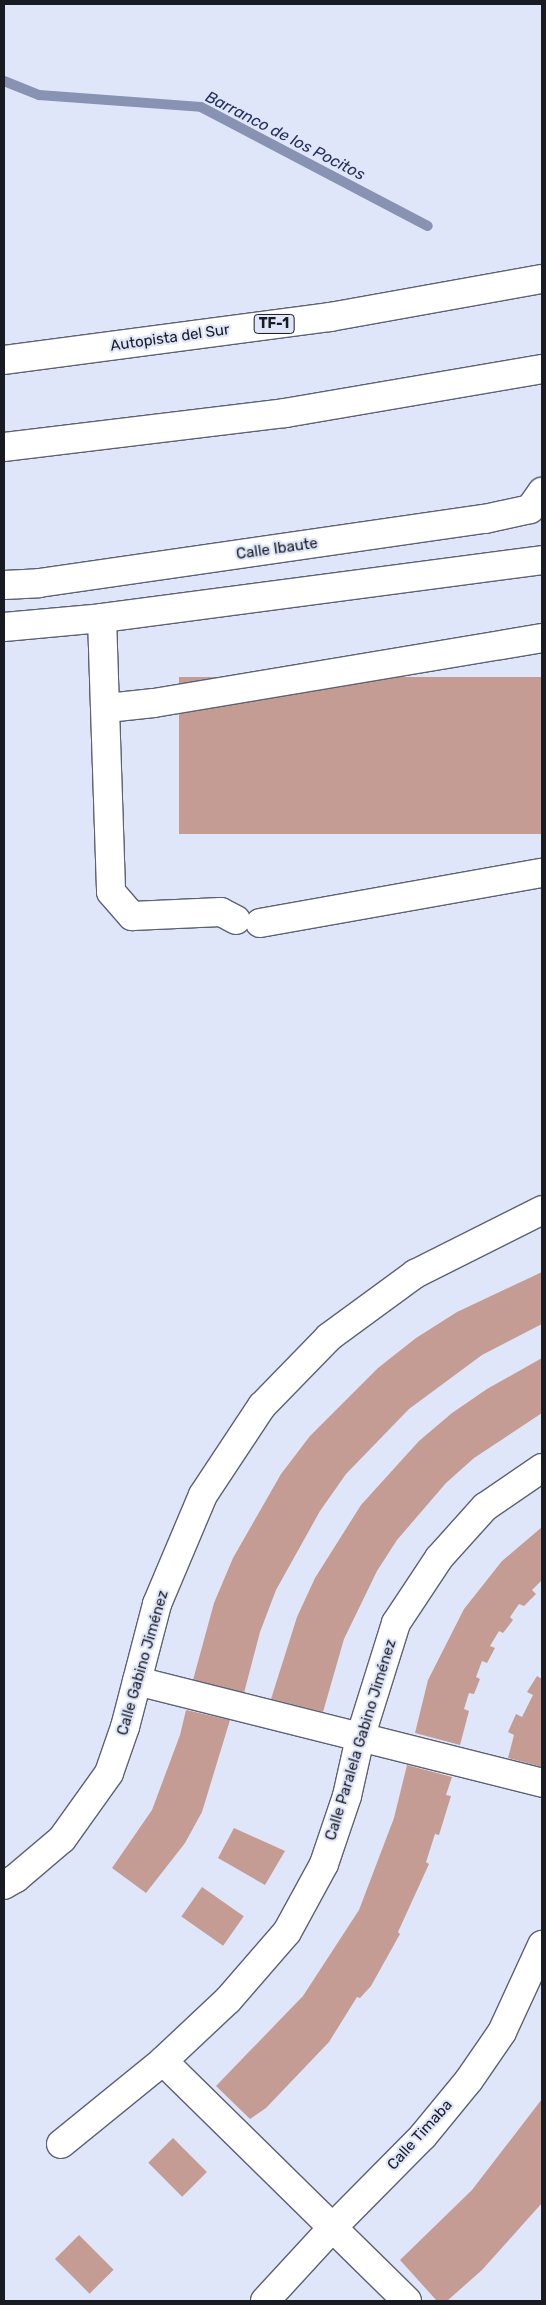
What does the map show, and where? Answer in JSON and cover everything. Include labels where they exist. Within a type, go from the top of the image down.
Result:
[{"type":"main road","name":"Autopista del Sur","points":[[4,360],[330,317],[542,279]]},
{"type":"main road","points":[[4,447],[285,413],[542,369]]},
{"type":"main road","name":"Calle Ibaute","points":[[4,585],[39,583],[485,519],[530,509],[542,492]]},
{"type":"main road","points":[[4,627],[102,618],[542,560]]},
{"type":"main road","points":[[39,583],[42,625]]},
{"type":"main road","points":[[102,618],[107,708],[111,892],[132,916],[221,912],[248,921],[542,873]]},
{"type":"main road","points":[[107,708],[154,703],[542,638]]},
{"type":"main road","name":"Calle Gabino Jiménez","points":[[4,1885],[16,1878],[62,1838],[109,1773],[137,1681],[157,1604],[203,1495],[262,1406],[329,1337],[415,1274],[540,1216]]},
{"type":"main road","name":"Calle Paralela Gabino Jiménez","points":[[61,2144],[163,2061],[228,2000],[288,1932],[324,1864],[348,1796],[360,1738],[396,1623],[439,1558],[486,1506],[542,1468]]},
{"type":"main road","points":[[137,1681],[542,1783]]},
{"type":"main road","name":"Calle Timaba","points":[[265,2301],[332,2227],[423,2136],[469,2080],[502,2032],[542,1945]]},
{"type":"main road","points":[[163,2061],[407,2301]]},
{"type":"building","points":[[179,677],[542,677],[542,834],[179,834]]},
{"type":"building","points":[[542,1272],[542,1324],[482,1355],[409,1409],[346,1474],[320,1511],[276,1590],[260,1632],[244,1693],[193,1680],[214,1603],[233,1558],[281,1474],[310,1436],[378,1368],[416,1338],[457,1312]]},
{"type":"building","points":[[542,1358],[542,1413],[474,1458],[446,1483],[397,1540],[377,1571],[344,1639],[323,1712],[271,1699],[297,1617],[315,1578],[361,1505],[419,1441],[452,1413],[487,1389]]},
{"type":"building","points":[[542,1527],[542,1580],[532,1590],[536,1594],[524,1606],[519,1604],[510,1617],[513,1620],[503,1633],[499,1631],[490,1646],[495,1648],[487,1663],[482,1661],[476,1677],[480,1679],[474,1694],[469,1693],[464,1709],[469,1711],[460,1745],[415,1733],[428,1680],[464,1609],[502,1561]]},
{"type":"building","points":[[537,1676],[542,1679],[542,1767],[508,1758],[514,1735],[508,1732],[516,1714],[522,1717],[533,1695],[527,1692]]},
{"type":"building","points":[[186,1710],[230,1720],[202,1812],[185,1843],[146,1893],[112,1868],[152,1810],[180,1735]]},
{"type":"building","points":[[407,1765],[452,1777],[446,1795],[451,1796],[439,1835],[435,1834],[426,1862],[429,1864],[398,1932],[400,1934],[371,1986],[360,1998],[357,1997],[329,2042],[266,2108],[250,2119],[216,2086],[303,1996],[359,1910],[394,1818]]},
{"type":"building","points":[[234,1828],[285,1851],[265,1885],[218,1858]]},
{"type":"building","points":[[202,1887],[244,1916],[223,1946],[181,1916]]},
{"type":"building","points":[[542,2099],[542,2203],[482,2270],[447,2301],[437,2301],[400,2260],[472,2190]]},
{"type":"building","points":[[173,2138],[207,2172],[182,2197],[148,2163]]},
{"type":"building","points":[[79,2235],[114,2270],[90,2294],[55,2259]]},
{"type":"waterway","name":"Barranco de los Pocitos","points":[[4,81],[39,95],[201,107],[428,226]]}]
